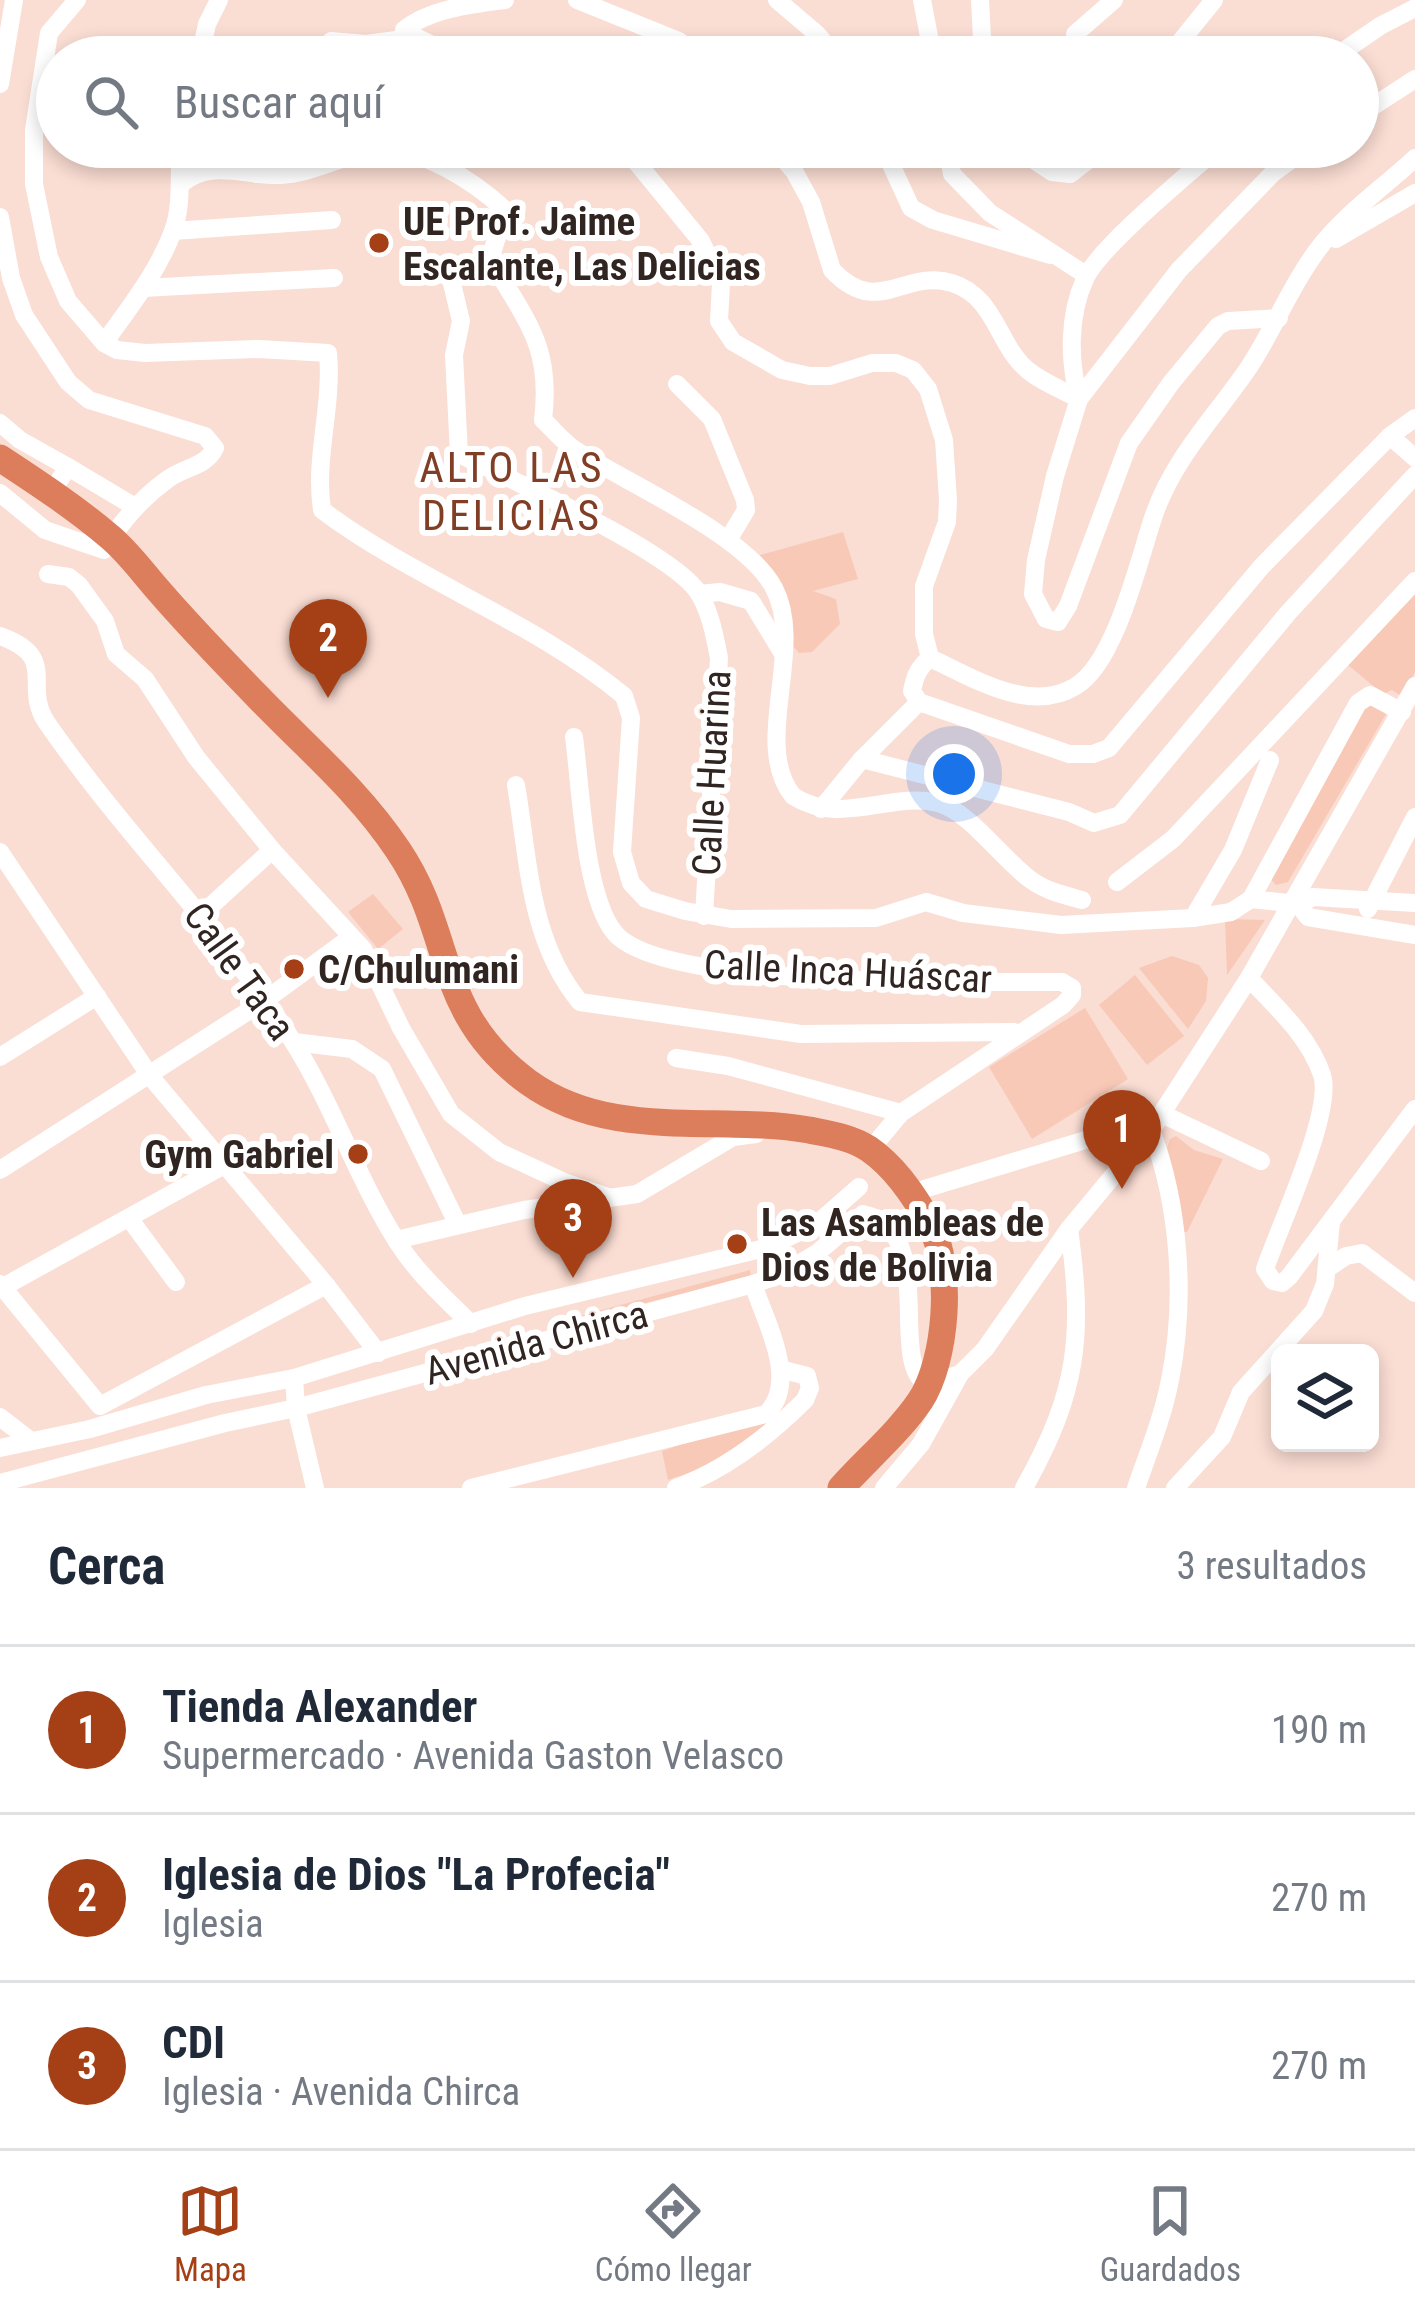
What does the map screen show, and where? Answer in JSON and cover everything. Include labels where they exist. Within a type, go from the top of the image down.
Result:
[{"type":"highway","points":[[0,458],[111,538],[368,808],[401,854],[423,896],[442,961],[470,1022],[511,1069],[550,1097],[604,1116],[664,1124],[764,1124],[833,1135],[870,1150],[911,1193],[932,1229],[946,1281],[934,1367],[920,1400],[841,1488]]},
{"type":"street","points":[[0,84],[14,0]]},
{"type":"street","points":[[48,36],[77,0]]},
{"type":"street","points":[[204,36],[219,0]]},
{"type":"street","points":[[405,36],[409,25],[473,2],[505,0]]},
{"type":"street","points":[[577,0],[667,36]]},
{"type":"street","points":[[777,0],[819,36]]},
{"type":"street","points":[[922,0],[929,36]]},
{"type":"street","points":[[980,0],[982,36]]},
{"type":"street","points":[[1075,34],[1114,0]]},
{"type":"street","points":[[1185,36],[1214,0]]},
{"type":"street","points":[[1365,36],[1415,8]]},
{"type":"street","points":[[1379,103],[1415,80]]},
{"type":"street","points":[[36,127],[34,184],[49,257],[68,301],[104,344],[145,353],[259,349],[328,353],[327,425],[317,479],[322,510],[624,696],[631,718],[622,852],[631,883],[646,899],[704,916],[876,918],[926,902],[963,913],[1061,925],[1231,912],[1251,899],[1358,703],[1370,694],[1402,712]]},
{"type":"street","points":[[931,658],[987,684],[1030,696],[1075,688],[1094,672],[1171,474],[1247,370],[1324,242],[1415,158]]},
{"type":"street","points":[[104,344],[143,288],[173,231],[181,168]]},
{"type":"street","points":[[256,168],[256,174]]},
{"type":"street","points":[[181,184],[209,170],[256,174],[315,168]]},
{"type":"street","points":[[437,168],[488,195],[505,210],[491,254],[544,356],[543,421],[573,450],[728,540],[772,583],[786,628],[778,764],[793,796],[821,809],[937,802],[949,807],[1045,890],[1082,900]]},
{"type":"street","points":[[641,168],[701,241],[722,283],[719,321],[733,342],[782,370],[810,376],[896,363],[913,370],[928,388],[944,440],[948,500],[947,522],[924,586],[925,634],[931,658]]},
{"type":"street","points":[[790,168],[803,185],[832,270],[840,279],[886,294],[912,282],[931,280],[966,289],[993,315],[1028,371],[1079,399]]},
{"type":"street","points":[[893,168],[911,208],[933,220],[1051,255]]},
{"type":"street","points":[[951,168],[990,213],[1086,275]]},
{"type":"street","points":[[1046,168],[1070,174],[1078,168]]},
{"type":"street","points":[[1079,399],[1071,370],[1072,351],[1076,308],[1086,275],[1197,168]]},
{"type":"street","points":[[1279,318],[1228,321],[1218,326],[1171,382],[1129,443],[1068,606],[1058,622],[1052,622],[1039,609],[1032,581],[1055,476],[1079,399],[1179,270],[1280,168]]},
{"type":"street","points":[[1324,242],[1344,237],[1408,197],[1415,217]]},
{"type":"street","points":[[0,217],[11,278],[24,315],[68,382],[89,400],[214,442],[211,457],[170,477],[136,507],[104,550],[45,530],[0,493]]},
{"type":"street","points":[[173,231],[332,220]]},
{"type":"street","points":[[449,271],[461,321],[454,355],[459,454],[640,547],[680,572],[699,594],[720,592],[751,601],[782,652]]},
{"type":"street","points":[[143,288],[334,278]]},
{"type":"street","points":[[677,384],[712,419],[745,500],[746,510],[728,540]]},
{"type":"street","points":[[931,658],[915,678],[912,692],[919,702],[1069,754],[1109,748],[1262,566],[1390,436],[1415,418]]},
{"type":"street","points":[[0,423],[20,440],[136,507]]},
{"type":"street","points":[[1390,436],[1415,458]]},
{"type":"street","points":[[51,493],[68,467]]},
{"type":"street","points":[[862,759],[1069,812],[1094,823],[1120,814],[1288,613],[1415,475]]},
{"type":"street","points":[[48,574],[69,577],[80,585],[105,621],[116,654],[145,679],[196,758],[363,949],[401,1028],[451,1114],[499,1152],[564,1183],[608,1197]]},
{"type":"street","points":[[1117,882],[1173,839],[1415,581]]},
{"type":"street","name":"Calle Huarina","points":[[699,594],[719,658],[704,916]]},
{"type":"street","name":"Calle Taca","points":[[0,636],[30,651],[36,662],[43,717],[265,1001],[293,1042],[396,1240],[471,1324]]},
{"type":"street","points":[[884,1488],[921,1444],[960,1374],[986,1348],[1069,1229],[1156,1122],[1249,978],[1415,686]]},
{"type":"street","points":[[821,809],[919,702]]},
{"type":"street","name":"Calle Inca Huáscar","points":[[574,737],[602,913],[613,931],[634,949],[714,968],[803,977],[1062,982],[1072,988],[1068,1000],[1016,1033]]},
{"type":"street","points":[[1193,918],[1233,850],[1270,760]]},
{"type":"street","points":[[516,785],[526,876],[536,917],[569,990],[580,1003],[801,1034],[1016,1033]]},
{"type":"street","points":[[1361,925],[1415,817]]},
{"type":"street","points":[[201,915],[272,850]]},
{"type":"street","points":[[2,860],[150,1076],[378,1353]]},
{"type":"street","points":[[1251,899],[1415,903]]},
{"type":"street","points":[[1293,903],[1309,916],[1415,935]]},
{"type":"street","points":[[0,1170],[265,1001],[350,938]]},
{"type":"street","points":[[1249,978],[1311,1051],[1325,1095],[1265,1269],[1273,1281],[1282,1283],[1289,1277],[1415,1109]]},
{"type":"street","points":[[0,1057],[97,996]]},
{"type":"street","points":[[870,1150],[901,1113],[1016,1033]]},
{"type":"street","points":[[293,1042],[352,1049],[382,1069],[458,1225]]},
{"type":"street","points":[[676,1058],[728,1066],[901,1113]]},
{"type":"street","points":[[1156,1122],[1261,1161]]},
{"type":"street","points":[[1136,1488],[1170,1385],[1179,1320],[1174,1235],[1156,1122]]},
{"type":"street","points":[[396,1240],[650,1189],[733,1137],[764,1133],[764,1124]]},
{"type":"street","points":[[911,1193],[1125,1128]]},
{"type":"street","points":[[224,1165],[1,1286],[100,1406],[326,1285]]},
{"type":"street","name":"Avenida Chirca","points":[[0,1448],[91,1429],[206,1395],[294,1378],[572,1294],[769,1247],[819,1222],[859,1187]]},
{"type":"street","name":"Avenida Chirca","points":[[0,1483],[753,1284],[780,1275],[863,1214],[881,1221],[902,1253],[911,1311],[910,1367],[927,1384]]},
{"type":"street","points":[[129,1218],[176,1282]]},
{"type":"street","points":[[1175,1488],[1222,1437],[1241,1392],[1314,1310],[1328,1268],[1331,1222]]},
{"type":"street","points":[[1024,1488],[1056,1422],[1076,1351],[1078,1311],[1069,1229]]},
{"type":"street","points":[[799,1232],[830,1242]]},
{"type":"street","points":[[1328,1268],[1346,1256],[1362,1253],[1415,1293]]},
{"type":"street","points":[[470,1488],[766,1414],[779,1397],[780,1370],[753,1284]]},
{"type":"street","points":[[676,1488],[704,1478],[740,1454],[805,1400],[810,1388],[807,1376],[780,1370]]},
{"type":"street","points":[[927,1384],[960,1374]]},
{"type":"street","points":[[294,1378],[296,1408],[316,1488]]},
{"type":"street","points":[[0,1417],[31,1441]]},
{"type":"shaded area","points":[[843,532],[858,579],[813,591],[836,599],[840,624],[812,652],[799,653],[791,644],[788,600],[780,602],[760,555]]},
{"type":"shaded area","points":[[1415,593],[1415,672],[1401,696],[1392,690],[1383,694],[1348,665]]},
{"type":"shaded area","points":[[1368,702],[1381,703],[1386,714],[1288,882],[1276,885],[1269,877]]},
{"type":"shaded area","points":[[373,894],[403,929],[378,949],[348,912]]},
{"type":"shaded area","points":[[1225,919],[1265,920],[1227,975]]},
{"type":"shaded area","points":[[1172,956],[1199,965],[1208,978],[1206,1001],[1188,1029],[1139,968]]},
{"type":"shaded area","points":[[1135,975],[1184,1036],[1147,1065],[1099,1005]]},
{"type":"shaded area","points":[[1085,1008],[1128,1079],[1032,1139],[989,1067]]},
{"type":"shaded area","points":[[1176,1136],[1194,1150],[1223,1159],[1187,1232],[1180,1232],[1167,1148]]},
{"type":"shaded area","points":[[750,1270],[751,1276],[554,1323]]},
{"type":"shaded area","points":[[785,1409],[731,1452],[668,1480],[662,1451]]},
{"type":"place","name":"UE Prof. Jaime Escalante, Las Delicias","points":[[379,243]]},
{"type":"place","name":"Iglesia de Dios \"La Profecia\"","points":[[328,698]]},
{"type":"place","name":"C/Chulumani","points":[[294,969]]},
{"type":"place","name":"Gym Gabriel","points":[[358,1154]]},
{"type":"place","name":"Tienda Alexander","points":[[1122,1189]]},
{"type":"place","name":"Las Asambleas de Dios de Bolivia","points":[[737,1244]]},
{"type":"place","name":"CDI","points":[[573,1278]]},
{"type":"district","name":"ALTO LAS DELICIAS","points":[[512,491]]}]
